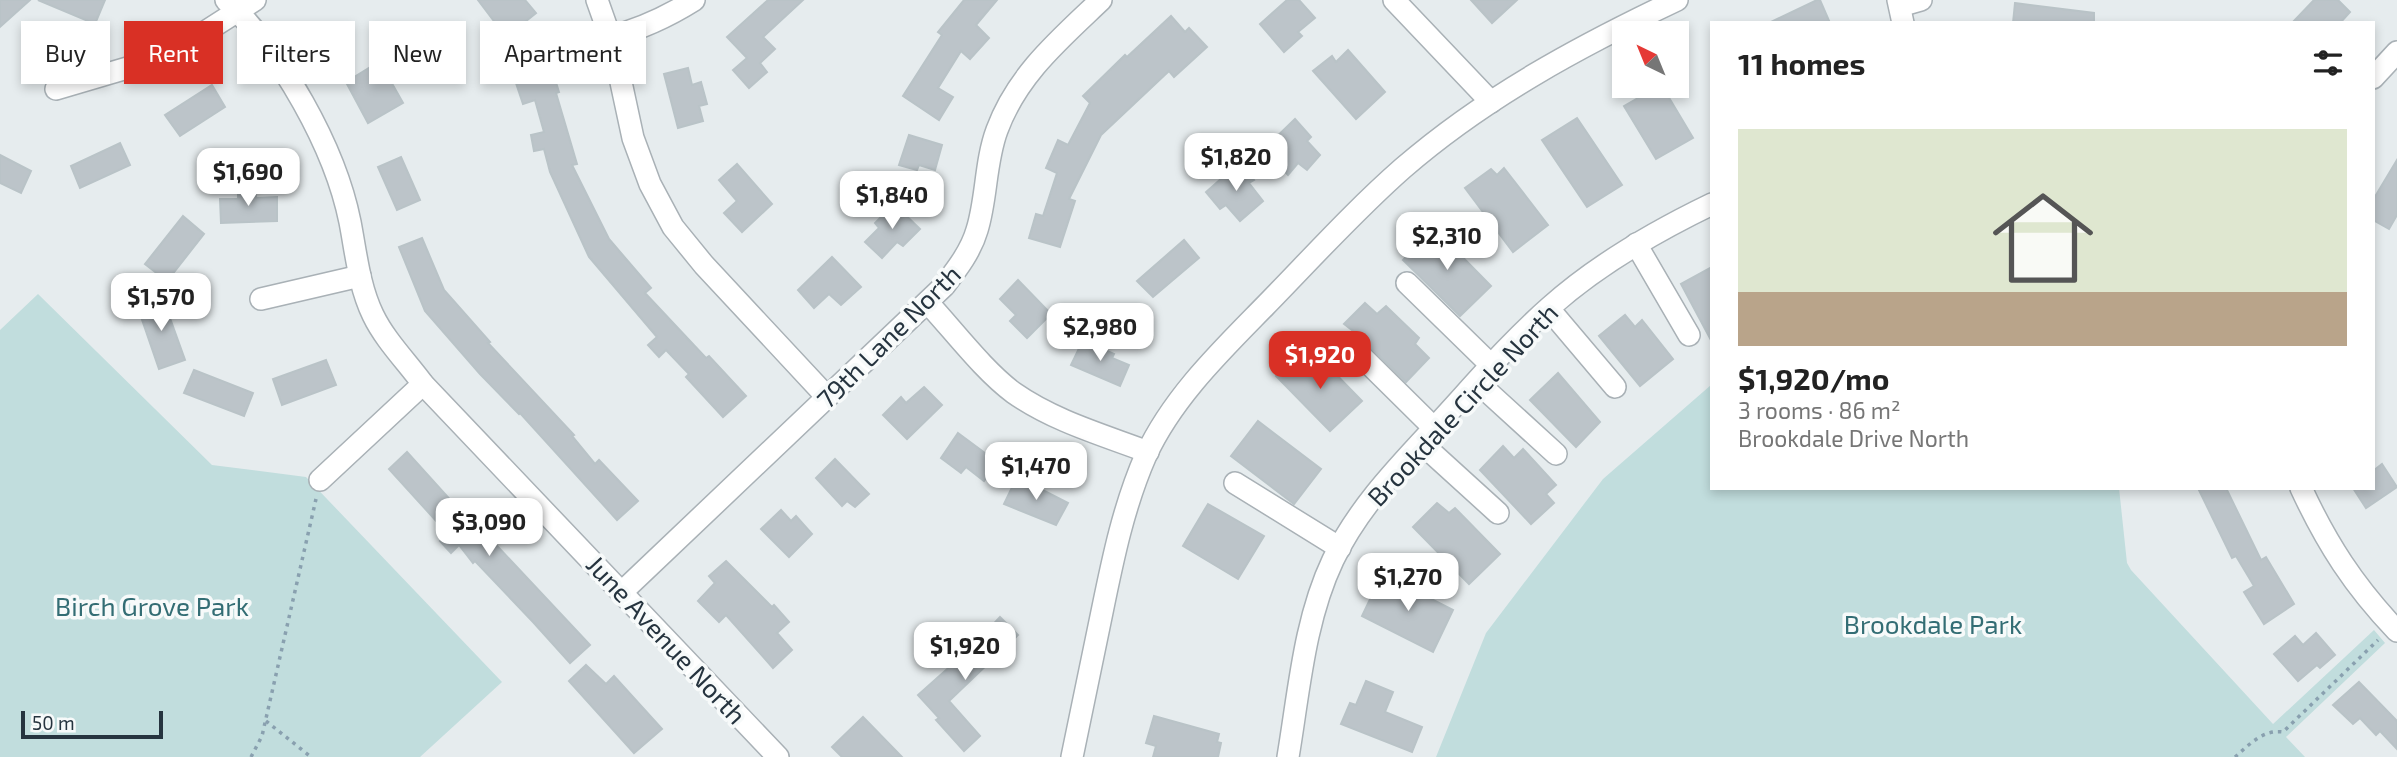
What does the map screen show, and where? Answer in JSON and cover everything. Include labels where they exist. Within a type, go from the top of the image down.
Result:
[{"type":"street","points":[[597,0],[604,21]]},
{"type":"street","points":[[646,26],[694,0]]},
{"type":"street","name":"79th Lane North","points":[[622,592],[944,286],[964,260],[977,232],[997,131],[1010,101],[1029,72],[1101,0]]},
{"type":"street","points":[[1394,0],[1491,102]]},
{"type":"street","points":[[1072,757],[1115,548],[1128,500],[1147,452],[1172,411],[1202,371],[1358,210],[1404,167],[1453,128],[1558,59],[1677,0]]},
{"type":"street","points":[[1900,9],[1921,0]]},
{"type":"street","points":[[56,89],[151,61],[194,38],[240,4]]},
{"type":"street","name":"June Avenue North","points":[[240,4],[277,60],[312,121],[332,164],[350,220],[360,276],[372,314],[390,342],[423,384],[778,757]]},
{"type":"street","points":[[2375,76],[2397,52]]},
{"type":"street","points":[[621,84],[633,138],[650,184],[673,227],[704,265],[827,397]]},
{"type":"street","name":"Brookdale Circle North","points":[[1288,757],[1315,607],[1340,548],[1357,517],[1427,435],[1549,309],[1597,270],[1636,244],[1710,205]]},
{"type":"street","points":[[1636,244],[1689,335]]},
{"type":"street","points":[[261,299],[360,276]]},
{"type":"street","points":[[1407,283],[1492,366]]},
{"type":"street","points":[[928,303],[1012,391],[1062,419],[1147,452]]},
{"type":"street","points":[[1549,309],[1615,387]]},
{"type":"street","points":[[1348,342],[1498,513]]},
{"type":"street","points":[[1477,382],[1556,454]]},
{"type":"street","points":[[320,480],[423,384]]},
{"type":"street","points":[[1235,483],[1340,548]]},
{"type":"street","points":[[2302,490],[2322,533],[2350,576],[2395,628]]},
{"type":"path","points":[[251,757],[262,736],[320,480]]},
{"type":"path","points":[[2235,757],[2254,740],[2272,730],[2283,732],[2395,628]]},
{"type":"path","points":[[265,721],[311,757]]},
{"type":"green space","name":"Birch Grove Park","points":[[38,294],[212,465],[306,477],[502,682],[420,757],[0,757],[0,330]]},
{"type":"green space","name":"Brookdale Park","points":[[1710,386],[1710,490],[2119,490],[2127,563],[2131,570],[2273,724],[2374,630],[2385,643],[2286,737],[2305,757],[1436,757],[1486,633],[1603,479]]},
{"type":"building","points":[[0,0],[30,0],[0,27]]},
{"type":"building","points":[[38,0],[105,0],[96,21],[88,21]]},
{"type":"building","points":[[478,0],[525,0],[536,13],[526,21],[494,21]]},
{"type":"building","points":[[768,0],[803,0],[763,37],[775,49],[760,63],[767,72],[749,88],[733,70],[747,58],[727,37]]},
{"type":"building","points":[[964,0],[997,0],[976,25],[989,38],[970,59],[961,51],[938,88],[953,97],[939,120],[903,96],[942,35],[938,32]]},
{"type":"building","points":[[1287,0],[1299,0],[1315,18],[1298,32],[1302,36],[1284,52],[1260,24]]},
{"type":"building","points":[[1471,0],[1517,0],[1492,23]]},
{"type":"building","points":[[1820,0],[1829,21],[1773,21]]},
{"type":"building","points":[[2314,0],[2338,0],[2350,12],[2342,21],[2294,21]]},
{"type":"building","points":[[2015,3],[2094,13],[2094,21],[2013,21]]},
{"type":"building","points":[[1171,16],[1185,32],[1189,28],[1207,47],[1174,77],[1169,71],[1101,135],[1069,199],[1075,201],[1060,247],[1029,238],[1036,214],[1043,216],[1057,173],[1046,168],[1058,140],[1068,145],[1090,103],[1083,96]]},
{"type":"building","points":[[1348,50],[1385,92],[1356,119],[1313,71],[1332,56],[1336,62]]},
{"type":"building","points":[[369,68],[369,84],[392,84],[403,103],[368,123],[347,84],[355,84],[355,77]]},
{"type":"building","points":[[688,68],[692,85],[701,82],[707,104],[699,106],[703,121],[678,128],[664,74]]},
{"type":"building","points":[[516,84],[557,84],[559,92],[556,93],[577,164],[572,165],[609,239],[651,288],[645,293],[746,396],[723,417],[686,377],[689,374],[666,350],[659,357],[648,345],[657,337],[589,257],[550,172],[544,149],[534,151],[531,135],[544,132],[535,100],[523,104]]},
{"type":"building","points":[[212,85],[225,107],[180,136],[165,115]]},
{"type":"building","points":[[1638,98],[1669,98],[1693,138],[1656,159],[1624,106]]},
{"type":"building","points":[[1577,118],[1622,185],[1587,207],[1542,140]]},
{"type":"building","points":[[1295,119],[1311,137],[1307,141],[1320,155],[1307,170],[1298,163],[1288,175],[1264,149]]},
{"type":"building","points":[[909,135],[942,145],[935,170],[919,165],[917,170],[899,165]]},
{"type":"building","points":[[120,143],[130,165],[80,188],[71,166]]},
{"type":"building","points":[[0,155],[31,171],[21,193],[0,183]]},
{"type":"building","points":[[401,157],[420,200],[397,210],[378,167]]},
{"type":"building","points":[[2397,160],[2397,215],[2389,229],[2375,221],[2375,197]]},
{"type":"building","points":[[1239,163],[1254,180],[1249,183],[1263,201],[1240,221],[1226,205],[1220,209],[1206,192]]},
{"type":"building","points":[[737,164],[772,204],[742,232],[724,213],[737,201],[719,180]]},
{"type":"building","points":[[1504,168],[1548,225],[1513,252],[1465,188],[1491,169],[1497,175]]},
{"type":"building","points":[[238,186],[255,186],[256,198],[277,197],[277,221],[221,223],[220,199],[238,199]]},
{"type":"building","points":[[894,204],[920,229],[903,246],[897,242],[882,258],[865,242],[879,228],[875,223]]},
{"type":"building","points":[[183,216],[204,234],[167,281],[145,264]]},
{"type":"building","points":[[1434,228],[1491,286],[1460,316],[1403,260]]},
{"type":"building","points":[[422,238],[444,290],[490,342],[488,343],[574,435],[572,436],[595,464],[599,460],[638,501],[617,520],[520,413],[480,374],[425,311],[399,247]]},
{"type":"building","points":[[1184,240],[1199,258],[1153,297],[1137,281]]},
{"type":"building","points":[[832,257],[861,287],[841,305],[829,294],[814,308],[798,290]]},
{"type":"building","points":[[1710,268],[1710,338],[1681,284]]},
{"type":"building","points":[[1018,280],[1051,314],[1027,338],[1010,321],[1016,315],[1000,299]]},
{"type":"building","points":[[162,296],[185,360],[159,369],[137,305]]},
{"type":"building","points":[[1365,303],[1377,314],[1386,306],[1419,338],[1415,344],[1429,358],[1406,382],[1344,324]]},
{"type":"building","points":[[1625,315],[1635,327],[1642,320],[1673,359],[1640,386],[1599,336]]},
{"type":"building","points":[[1083,340],[1114,354],[1112,358],[1129,365],[1120,386],[1071,365]]},
{"type":"building","points":[[1296,355],[1309,368],[1320,358],[1362,401],[1330,431],[1276,376]]},
{"type":"building","points":[[326,360],[336,385],[282,405],[273,379]]},
{"type":"building","points":[[194,370],[253,393],[244,416],[184,393]]},
{"type":"building","points":[[1558,373],[1600,422],[1576,447],[1530,400]]},
{"type":"building","points":[[924,387],[942,405],[907,439],[883,415],[901,397],[906,403]]},
{"type":"building","points":[[1258,421],[1321,469],[1294,504],[1231,456]]},
{"type":"building","points":[[958,433],[997,462],[984,481],[966,467],[961,473],[941,458]]},
{"type":"building","points":[[1503,446],[1514,458],[1523,449],[1556,485],[1546,494],[1554,503],[1531,524],[1480,470]]},
{"type":"building","points":[[407,452],[590,645],[570,663],[475,561],[473,563],[459,545],[451,553],[440,541],[448,534],[389,469]]},
{"type":"building","points":[[835,459],[869,494],[855,507],[847,501],[842,506],[816,478]]},
{"type":"building","points":[[2382,464],[2397,487],[2366,508],[2354,490],[2375,490],[2375,469]]},
{"type":"building","points":[[1017,477],[1068,503],[1056,525],[1004,504]]},
{"type":"building","points":[[2199,490],[2227,490],[2261,560],[2266,557],[2294,604],[2264,624],[2244,592],[2254,586],[2236,556],[2232,558]]},
{"type":"building","points":[[1437,503],[1449,513],[1455,508],[1500,554],[1469,584],[1413,527]]},
{"type":"building","points":[[1208,504],[1264,536],[1238,579],[1183,546]]},
{"type":"building","points":[[781,510],[791,521],[796,516],[812,534],[789,557],[761,529]]},
{"type":"building","points":[[726,561],[789,622],[777,633],[792,650],[773,668],[726,615],[719,622],[698,601],[715,583],[709,576]]},
{"type":"building","points":[[1382,574],[1453,610],[1433,652],[1362,616]]},
{"type":"building","points":[[1000,617],[1018,635],[949,701],[980,736],[964,751],[918,695],[973,646]]},
{"type":"building","points":[[2316,633],[2335,655],[2320,668],[2317,665],[2298,681],[2274,654],[2295,636],[2303,645]]},
{"type":"building","points":[[586,665],[606,684],[614,676],[662,729],[634,753],[569,681]]},
{"type":"building","points":[[1366,681],[1393,692],[1385,712],[1422,727],[1412,752],[1341,724],[1350,703],[1356,705]]},
{"type":"building","points":[[2359,682],[2397,721],[2397,749],[2380,731],[2376,735],[2360,718],[2353,724],[2333,705]]},
{"type":"building","points":[[1154,716],[1219,734],[1217,742],[1221,743],[1218,757],[1153,757],[1156,746],[1146,743]]},
{"type":"building","points":[[863,717],[902,757],[842,757],[832,747]]}]
